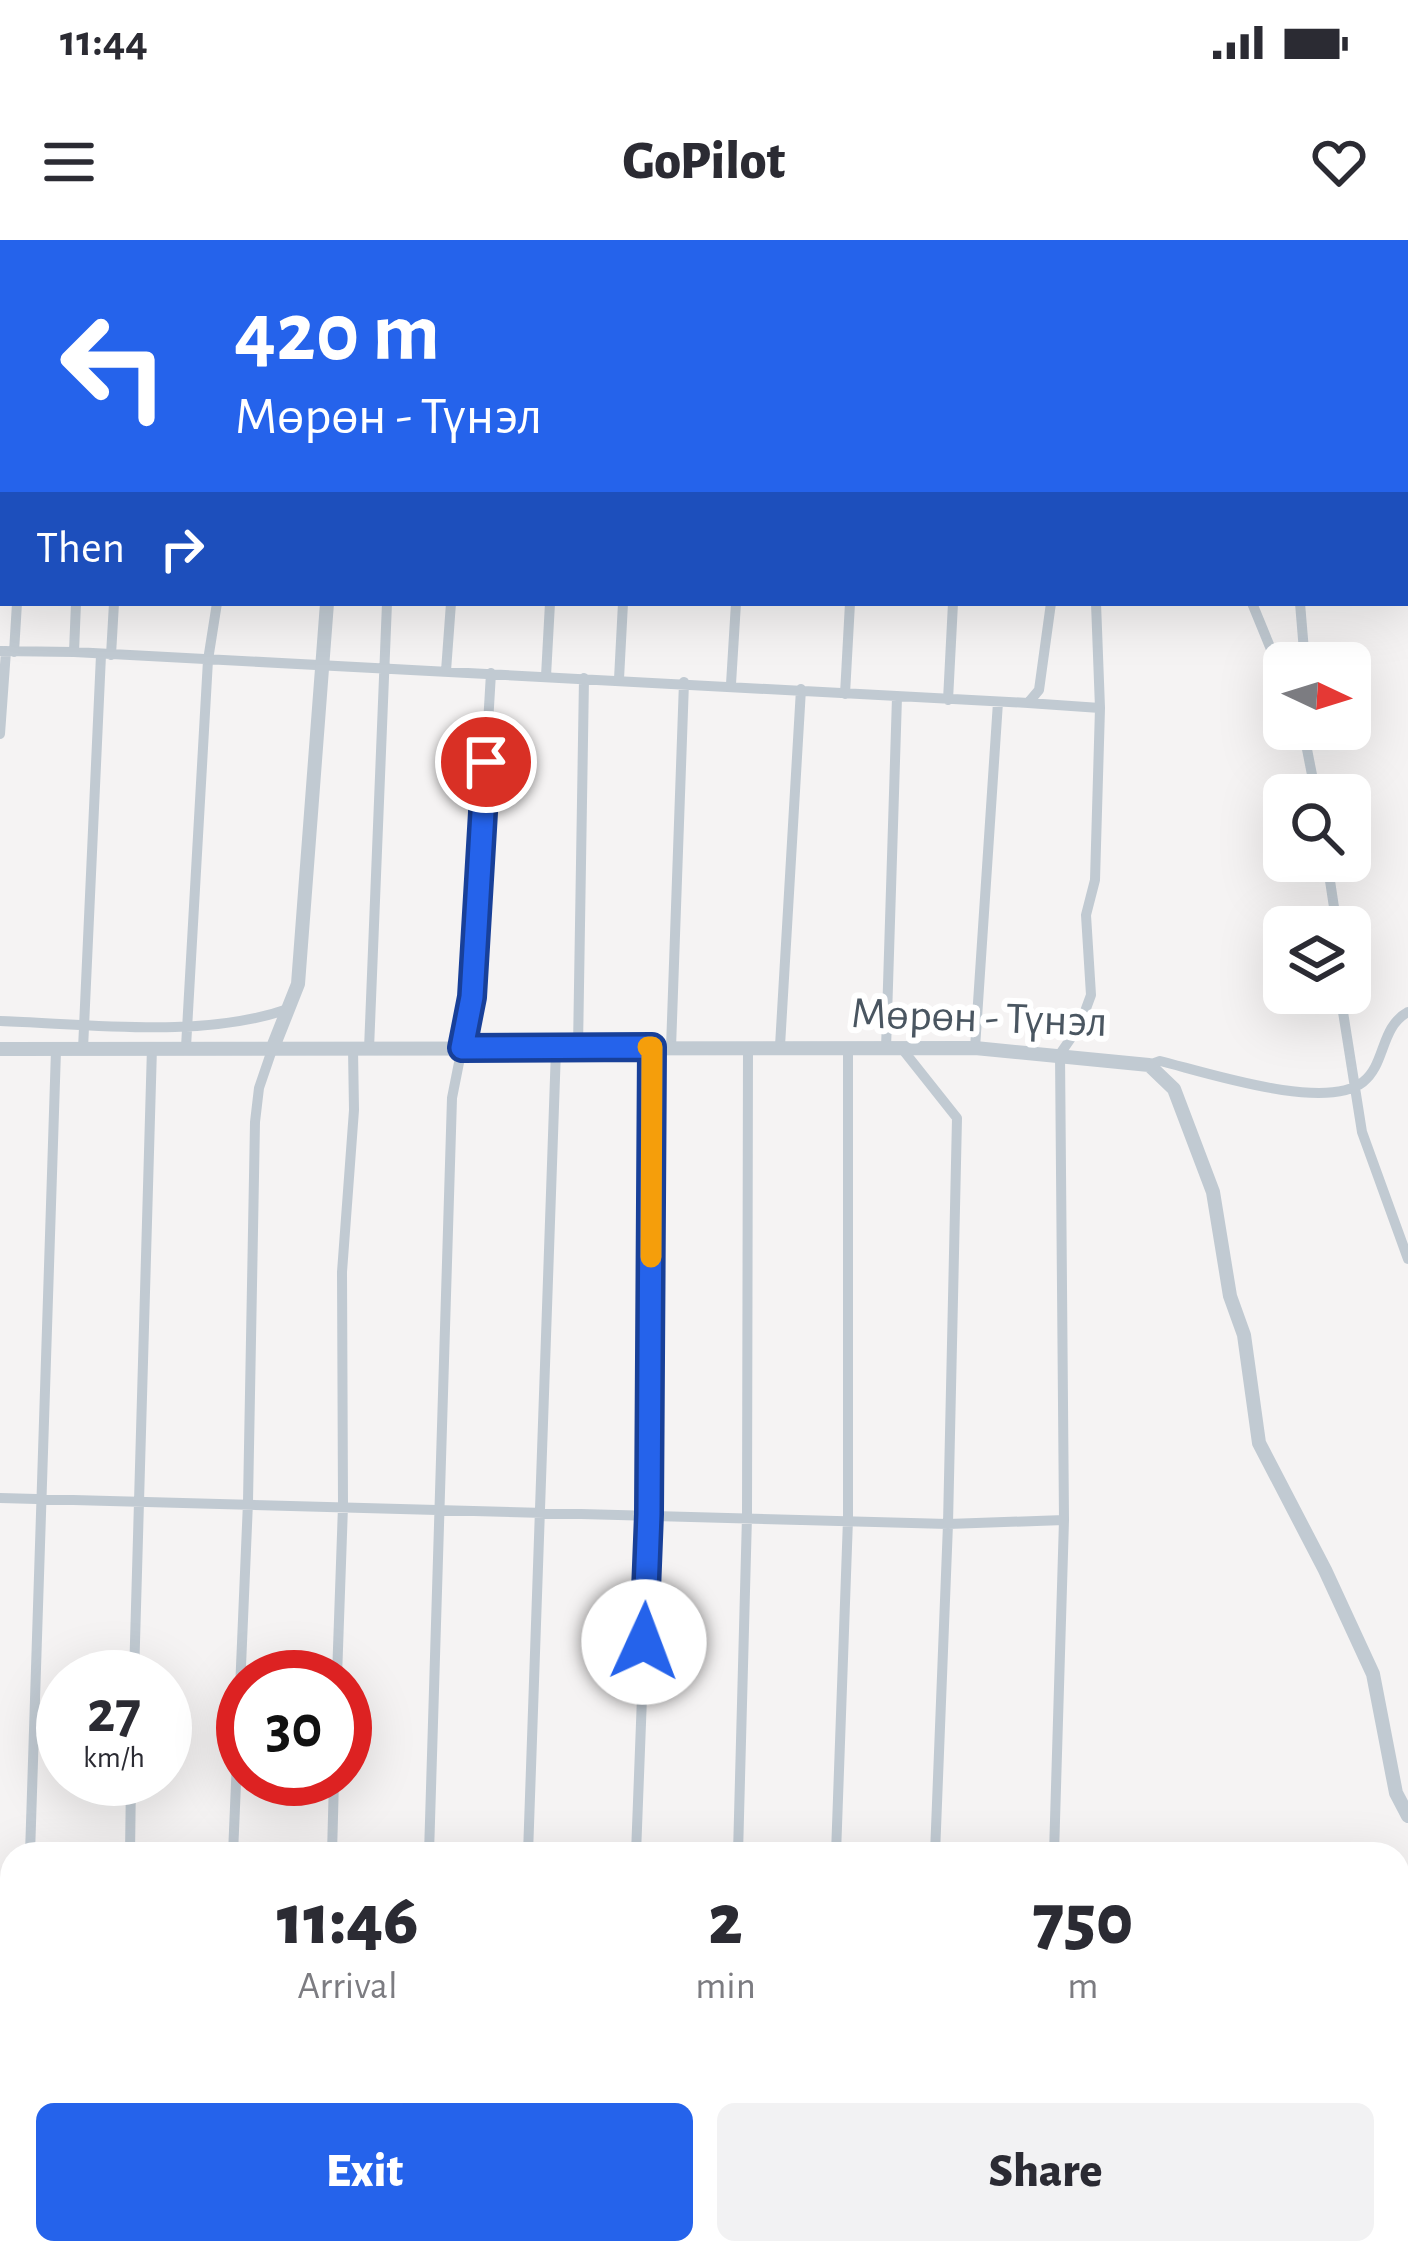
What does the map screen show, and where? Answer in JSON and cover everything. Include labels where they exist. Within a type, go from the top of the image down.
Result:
[{"type":"street","points":[[0,734],[16,606]]},
{"type":"street","points":[[74,652],[76,606]]},
{"type":"street","points":[[83,1049],[106,655],[114,606]]},
{"type":"street","points":[[186,1046],[208,660],[217,606]]},
{"type":"street","points":[[233,1842],[248,1502],[255,1122],[259,1088],[298,984],[327,606]]},
{"type":"street","points":[[338,1650],[342,1273],[361,1049],[387,606]]},
{"type":"street","points":[[446,671],[451,606]]},
{"type":"street","points":[[546,676],[550,606]]},
{"type":"street","points":[[619,679],[623,606]]},
{"type":"street","points":[[731,685],[736,606]]},
{"type":"street","points":[[845,694],[850,606]]},
{"type":"street","points":[[948,700],[952,606]]},
{"type":"street","points":[[1028,703],[1039,689],[1051,606]]},
{"type":"street","points":[[1054,1842],[1064,1520],[1060,1054],[1080,1025],[1090,995],[1086,915],[1095,880],[1100,708],[1096,606]]},
{"type":"street","points":[[1253,606],[1268,642]]},
{"type":"street","points":[[1300,606],[1303,642]]},
{"type":"street","points":[[7,652],[684,682],[1100,708]]},
{"type":"street","points":[[429,1842],[452,1098],[472,997],[490,673]]},
{"type":"street","points":[[578,1048],[584,678]]},
{"type":"street","points":[[671,1048],[684,682]]},
{"type":"street","points":[[780,1046],[801,689]]},
{"type":"street","points":[[886,1049],[897,697]]},
{"type":"street","points":[[975,1048],[998,702]]},
{"type":"street","points":[[0,1021],[187,1026],[260,1019],[291,1008]]},
{"type":"street","points":[[1149,1065],[1160,1060],[1288,1094],[1354,1088],[1369,1078],[1390,1027],[1408,1012]]},
{"type":"street","points":[[1343,1014],[1362,1132],[1408,1259]]},
{"type":"street","points":[[738,1842],[748,1516],[748,1046]]},
{"type":"street","points":[[135,1650],[152,1047]]},
{"type":"street","points":[[636,1842],[649,1514],[652,1047]]},
{"type":"street","points":[[836,1842],[848,1519],[848,1048]]},
{"type":"street","name":"Мөрөн - Түнэл","points":[[0,1049],[975,1048],[1149,1065],[1174,1089],[1213,1192],[1230,1296],[1244,1335],[1259,1443],[1373,1673],[1396,1793],[1408,1816]]},
{"type":"street","points":[[528,1842],[556,1049]]},
{"type":"street","points":[[30,1842],[56,1050]]},
{"type":"street","points":[[903,1050],[957,1118],[935,1842]]},
{"type":"street","points":[[0,1498],[948,1524],[1064,1520]]},
{"type":"street","points":[[130,1842],[131,1806]]},
{"type":"street","points":[[332,1842],[333,1806]]},
{"type":"slow traffic","points":[[648,1047],[652,1047],[651,1257]]},
{"type":"route","points":[[486,762],[472,997],[462,1048],[652,1047],[644,1642]]}]
